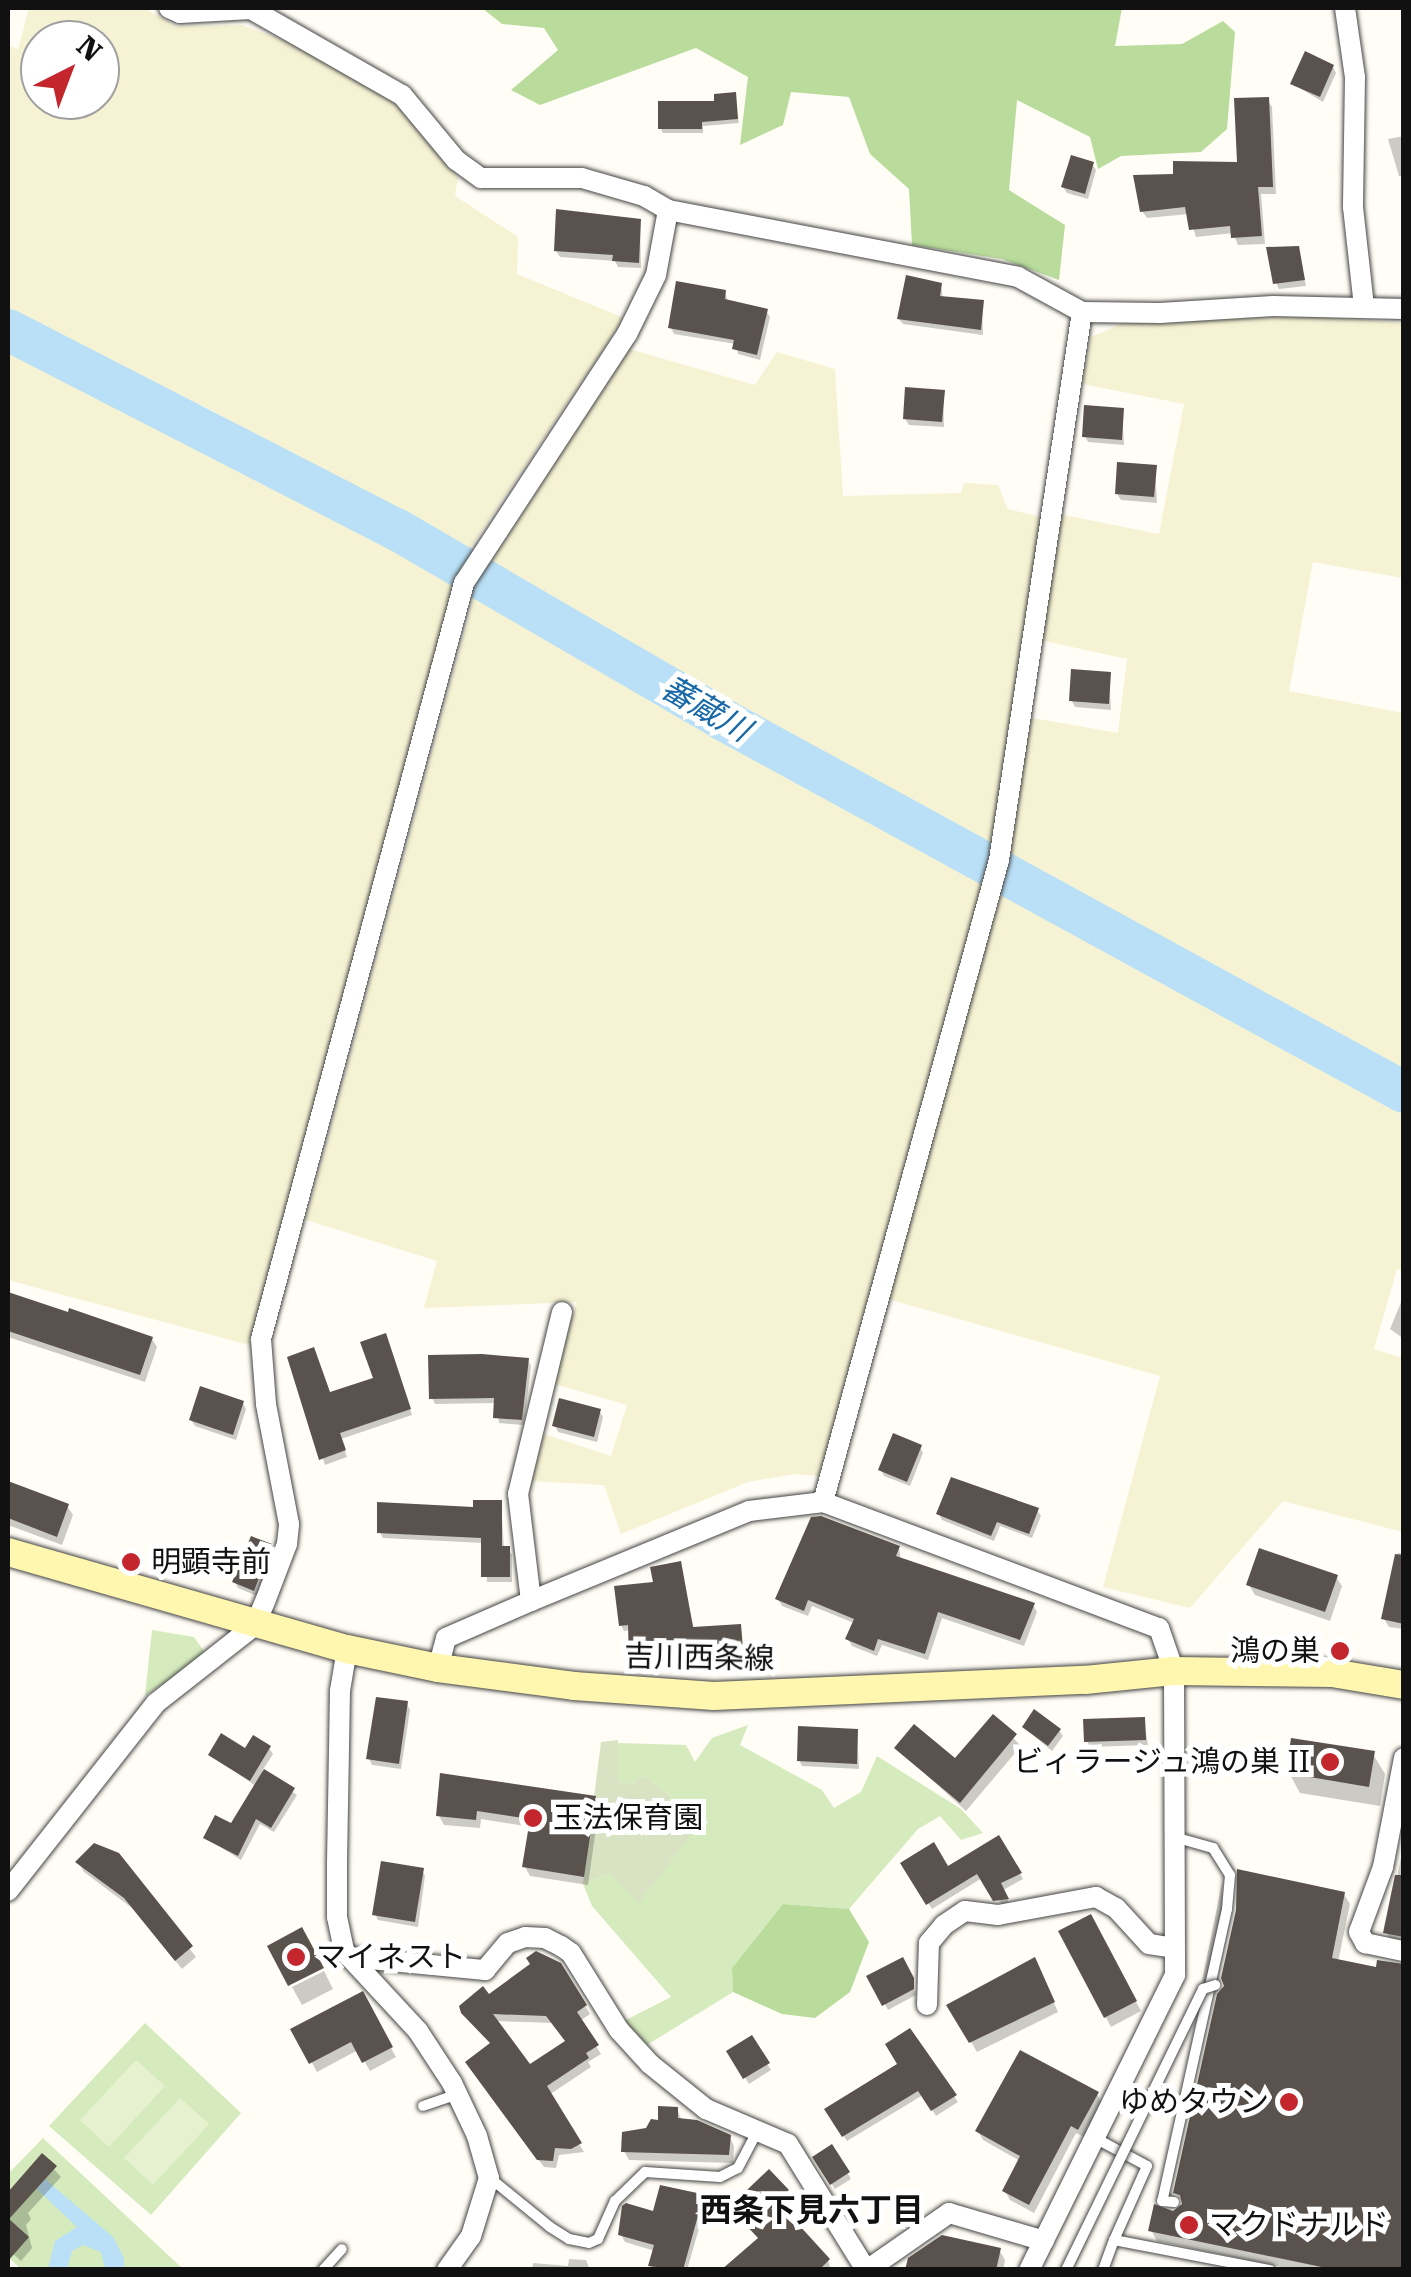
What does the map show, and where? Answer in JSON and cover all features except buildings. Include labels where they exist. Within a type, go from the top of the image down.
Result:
[{"type":"main road","name":"吉川西条線","points":[[8,1552],[347,1649],[438,1668],[574,1686],[714,1696],[1085,1680],[1174,1672],[1332,1672],[1404,1684]]},
{"type":"street","points":[[170,8],[180,14],[252,9],[402,95],[456,160],[482,178],[582,178],[644,196],[668,210],[1018,278],[1082,312],[1364,307],[1404,310]]},
{"type":"street","points":[[1345,8],[1355,77],[1353,207],[1364,307]]},
{"type":"street","points":[[8,1888],[156,1703],[255,1625],[286,1544],[289,1524],[266,1404],[261,1340],[464,583],[627,334],[656,274],[668,210]]},
{"type":"street","points":[[823,1502],[996,869],[1082,312]]},
{"type":"street","points":[[531,1600],[518,1494],[562,1312]]},
{"type":"street","points":[[438,1668],[446,1638],[531,1600],[749,1511],[823,1502],[1159,1628],[1174,1672],[1174,1975],[1030,2270]]},
{"type":"street","points":[[347,1649],[340,1690],[337,1916],[348,1956],[418,2031],[457,2094],[477,2136],[489,2178],[470,2236],[447,2270]]},
{"type":"street","points":[[1404,1758],[1383,1867],[1359,1932],[1366,1943],[1404,1951]]},
{"type":"street","points":[[927,2006],[930,1943],[944,1925],[965,1911],[998,1915],[1096,1898],[1116,1908],[1149,1944],[1174,1948]]},
{"type":"street","points":[[348,1956],[486,1970],[508,1944],[545,1938],[571,1953],[619,2030],[650,2064],[706,2109],[788,2144],[867,2270],[949,2212],[1044,2242]]},
{"type":"lane","points":[[1174,1837],[1213,1848],[1230,1875],[1227,1909],[1162,2201],[1174,2202]]},
{"type":"lane","points":[[1066,2270],[1203,1988],[1215,1985]]},
{"type":"lane","points":[[423,2106],[457,2094]]},
{"type":"lane","points":[[489,2178],[550,2228],[589,2244],[598,2240],[615,2200],[645,2172],[720,2177],[738,2168],[758,2130]]},
{"type":"lane","points":[[1094,2138],[1147,2166],[1103,2270]]},
{"type":"lane","points":[[1114,2240],[1270,2270]]},
{"type":"lane","points":[[324,2270],[342,2249]]},
{"type":"shaded area","points":[[29,8],[144,8],[176,26],[242,25],[299,46],[394,99],[458,178],[455,196],[518,237],[517,274],[624,318],[466,554],[211,410],[8,313],[8,46],[18,49],[20,42],[20,120],[120,120],[120,20],[26,20]]},
{"type":"shaded area","points":[[1313,316],[1403,323],[1403,578],[1313,562],[1289,691],[1403,713],[1403,1080],[1009,859],[1027,717],[1118,733],[1127,659],[1040,640],[1059,514],[1159,534],[1184,404],[1082,384],[1091,337],[1126,322]]},
{"type":"shaded area","points":[[8,343],[455,577],[289,1215],[249,1345],[8,1280]]},
{"type":"shaded area","points":[[629,349],[755,385],[777,352],[835,369],[843,496],[961,493],[964,483],[998,485],[1008,509],[1045,518],[991,856],[488,566]]},
{"type":"shaded area","points":[[476,589],[988,875],[820,1476],[795,1474],[748,1482],[621,1534],[604,1485],[530,1481],[544,1434],[611,1456],[627,1405],[551,1383],[577,1302],[424,1308],[437,1261],[306,1220]]},
{"type":"shaded area","points":[[1000,886],[1403,1115],[1403,1271],[1397,1269],[1374,1349],[1403,1358],[1403,1532],[1283,1501],[1190,1608],[1103,1587],[1160,1376],[884,1298]]},
{"type":"green space","points":[[482,8],[1122,8],[1115,46],[1182,44],[1223,21],[1235,32],[1227,129],[1201,152],[1121,156],[1098,169],[1090,137],[1017,100],[1009,190],[1065,225],[1059,280],[1002,259],[912,245],[909,189],[870,154],[849,97],[791,92],[783,125],[740,145],[748,77],[696,48],[540,105],[511,90],[558,50],[544,28],[502,24]]},
{"type":"green space","points":[[152,1630],[194,1637],[206,1654],[145,1696]]},
{"type":"green space","points":[[748,1725],[740,1745],[822,1790],[834,1808],[861,1792],[877,1756],[961,1809],[983,1833],[961,1840],[940,1816],[918,1829],[849,1909],[783,1904],[732,1968],[733,1992],[647,2045],[622,2022],[671,1997],[592,1906],[583,1884],[610,1873],[671,1796],[644,1776],[632,1784],[618,1783],[618,1743],[686,1745],[695,1762],[712,1738]]},
{"type":"green space","points":[[618,1740],[618,1782],[632,1784],[644,1776],[671,1796],[660,1815],[690,1836],[639,1903],[610,1873],[583,1884],[601,1742]]},
{"type":"green space","points":[[783,1904],[849,1909],[869,1942],[850,1992],[815,2018],[782,2014],[733,1992],[732,1968]]},
{"type":"green space","points":[[145,2023],[241,2113],[151,2215],[49,2126]]},
{"type":"green space","points":[[136,2060],[165,2086],[109,2147],[80,2120]]},
{"type":"green space","points":[[180,2098],[209,2124],[153,2185],[124,2158]]},
{"type":"green space","points":[[43,2138],[183,2269],[21,2269],[8,2257],[8,2174]]},
{"type":"water","points":[[45,2179],[113,2237],[124,2258],[124,2269],[105,2269],[101,2252],[83,2245],[72,2251],[67,2269],[48,2269],[55,2241],[77,2227],[37,2189]]},
{"type":"waterway","name":"蕃蔵川","points":[[8,330],[396,529],[722,719],[1404,1092]]},
{"type":"place","name":"明顕寺前","points":[[131,1562]]},
{"type":"place","name":"鴻の巣","points":[[1340,1651]]},
{"type":"place","name":"ビィラージュ鴻の巣 II","points":[[1330,1762]]},
{"type":"place","name":"玉法保育園","points":[[533,1818]]},
{"type":"place","name":"マイネスト","points":[[296,1957]]},
{"type":"place","name":"ゆめタウン","points":[[1289,2102]]},
{"type":"place","name":"マクドナルド","points":[[1189,2225]]},
{"type":"district","name":"西条下見六丁目","points":[[812,2210]]}]
